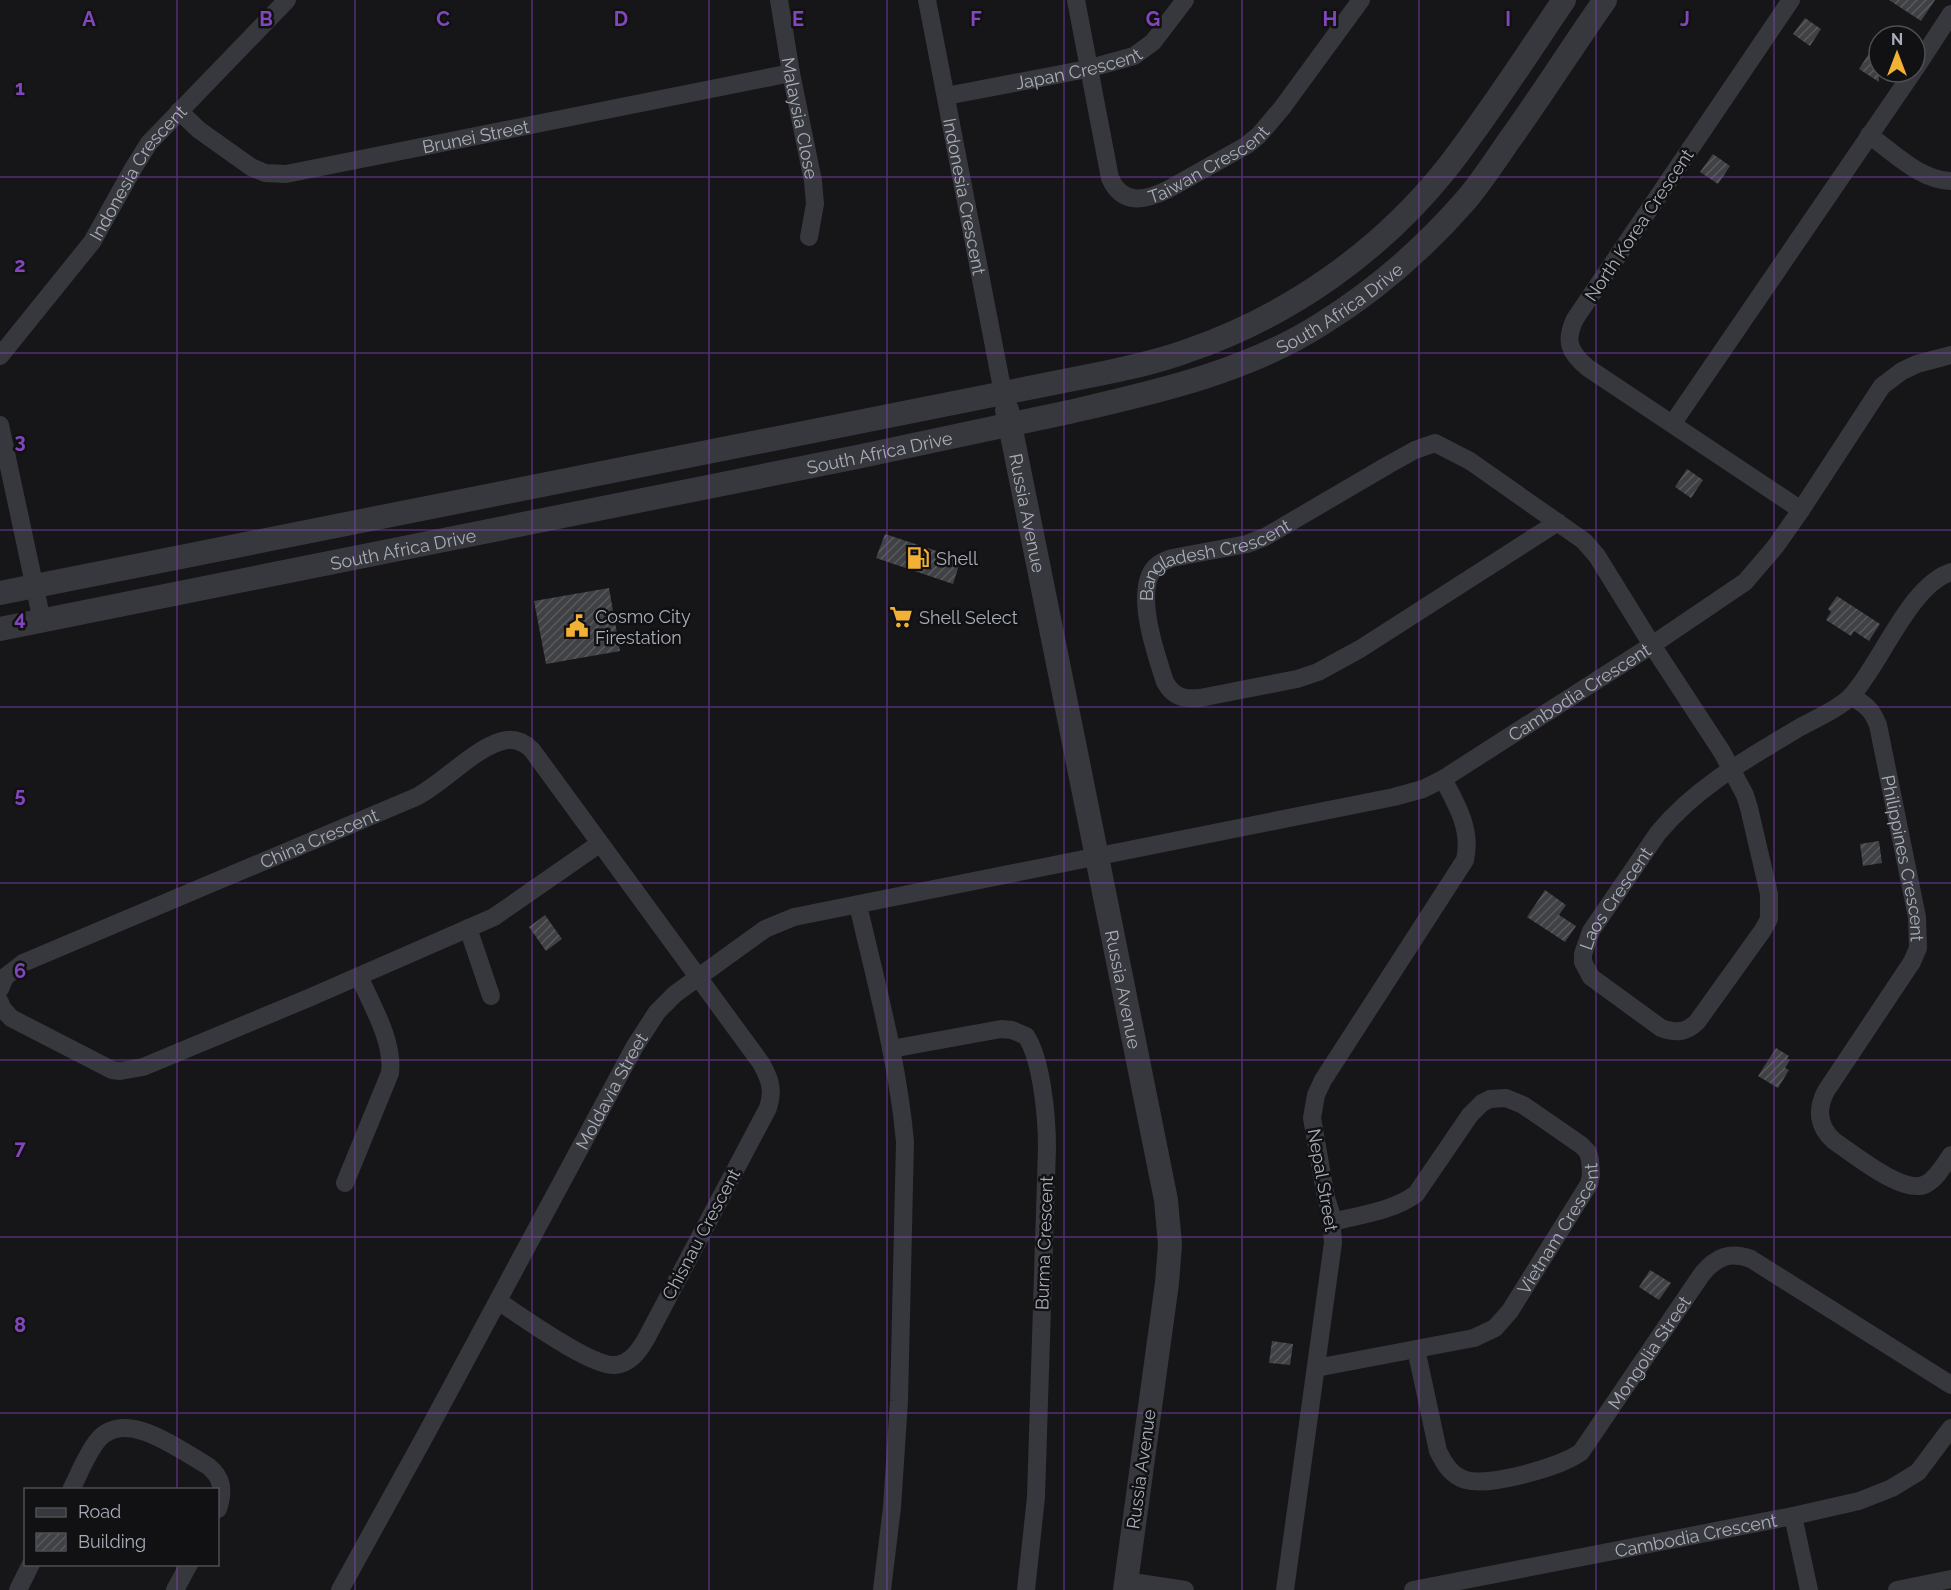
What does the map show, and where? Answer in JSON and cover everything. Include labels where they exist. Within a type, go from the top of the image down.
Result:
[{"type":"street","name":"Indonesia Crescent","points":[[0,356],[85,251],[103,224],[145,149],[287,0]]},
{"type":"street","name":"Malaysia Close","points":[[779,0],[813,188],[814,204],[809,237]]},
{"type":"street","name":"Indonesia Crescent","points":[[927,0],[1004,393]]},
{"type":"street","points":[[1076,0],[1088,69]]},
{"type":"street","name":"Japan Crescent","points":[[946,96],[1124,60],[1140,53],[1153,42],[1185,0]]},
{"type":"street","name":"Taiwan Crescent","points":[[1088,69],[1107,166],[1114,187],[1128,197],[1137,200],[1145,199],[1177,185],[1247,146],[1259,135],[1282,108],[1361,0]]},
{"type":"street","name":"South Africa Drive","points":[[0,594],[1104,374],[1221,339],[1272,315],[1334,275],[1399,221],[1441,175],[1483,119],[1564,0]]},
{"type":"street","name":"South Africa Drive","points":[[0,629],[1010,425],[1153,392],[1213,375],[1262,356],[1295,340],[1338,314],[1376,286],[1415,252],[1468,197],[1522,123],[1605,0]]},
{"type":"street","name":"North Korea Crescent","points":[[1791,0],[1575,320],[1569,334],[1572,350],[1577,359],[1801,510]]},
{"type":"street","points":[[1927,50],[1951,14]]},
{"type":"street","name":"Brunei Street","points":[[179,111],[199,130],[251,167],[266,173],[286,174],[791,73]]},
{"type":"street","points":[[1672,423],[1904,84]]},
{"type":"street","points":[[1869,135],[1921,172],[1937,180],[1951,181]]},
{"type":"street","name":"Cambodia Crescent","points":[[1098,858],[1394,797],[1423,789],[1443,779],[1652,645],[1745,582],[1775,547],[1801,510],[1882,386],[1902,371],[1917,364],[1951,355]]},
{"type":"street","name":"Russia Avenue","points":[[1004,393],[1162,1179],[1169,1229],[1167,1283],[1125,1585]]},
{"type":"street","points":[[0,424],[42,621]]},
{"type":"street","name":"Bangladesh Crescent","points":[[1558,522],[1360,649],[1318,672],[1275,684],[1186,699],[1173,694],[1165,682],[1148,618],[1150,575],[1161,562],[1247,544],[1265,537],[1415,450],[1435,443],[1470,461],[1558,522],[1584,541],[1597,556],[1652,645]]},
{"type":"street","points":[[1731,768],[1851,697],[1919,595],[1934,579],[1951,572]]},
{"type":"street","name":"Laos Crescent","points":[[1652,645],[1731,768],[1745,795],[1754,824],[1769,894],[1769,919],[1697,1022],[1685,1031],[1668,1030],[1649,1020],[1591,977],[1583,962],[1585,945],[1591,931],[1658,833],[1691,799],[1731,768]]},
{"type":"street","name":"Philippines Crescent","points":[[1851,697],[1870,709],[1878,725],[1915,906],[1919,933],[1918,948],[1912,962],[1826,1091],[1821,1104],[1820,1119],[1826,1134],[1834,1141],[1897,1182],[1909,1186],[1921,1186],[1930,1182],[1951,1155]]},
{"type":"street","name":"China Crescent","points":[[0,989],[5,977],[23,963],[416,796],[429,790],[492,745],[509,740],[523,743],[532,750],[699,978]]},
{"type":"street","name":"Nepal Street","points":[[1285,1590],[1333,1243],[1332,1222],[1313,1129],[1312,1119],[1316,1095],[1323,1080],[1465,860],[1467,850],[1465,826],[1443,779]]},
{"type":"street","points":[[0,1002],[11,1018],[102,1067],[120,1071],[143,1067],[504,912],[599,844]]},
{"type":"street","name":"Moldavia Street","points":[[340,1590],[649,1022],[665,1003],[754,936],[794,916],[1098,858]]},
{"type":"street","points":[[858,905],[891,1049],[905,1142],[899,1401],[892,1507],[882,1590]]},
{"type":"street","points":[[468,928],[491,996]]},
{"type":"street","points":[[345,1183],[392,1063],[388,1045],[358,976]]},
{"type":"street","name":"Chisnau Crescent","points":[[498,1301],[595,1361],[616,1365],[625,1362],[638,1351],[771,1099],[769,1076],[699,978]]},
{"type":"street","name":"Burma Crescent","points":[[891,1049],[1001,1029],[1012,1030],[1026,1036],[1035,1056],[1046,1113],[1047,1148],[1036,1497],[1026,1590]]},
{"type":"street","name":"Vietnam Crescent","points":[[1316,1368],[1474,1338],[1488,1333],[1503,1319],[1588,1184],[1591,1168],[1588,1152],[1581,1144],[1523,1105],[1506,1098],[1490,1099],[1482,1103],[1470,1115],[1416,1194],[1408,1200],[1383,1210],[1332,1222]]},
{"type":"street","name":"Mongolia Street","points":[[1416,1349],[1438,1451],[1444,1464],[1452,1472],[1466,1480],[1476,1482],[1505,1478],[1559,1465],[1581,1452],[1702,1274],[1711,1264],[1726,1255],[1742,1255],[1751,1259],[1951,1385]]},
{"type":"street","points":[[72,1488],[96,1442],[103,1435],[119,1428],[141,1430],[208,1466],[217,1473],[221,1486],[219,1501]]},
{"type":"street","name":"Cambodia Crescent","points":[[1413,1590],[1859,1501],[1892,1488],[1918,1472],[1951,1428]]},
{"type":"street","points":[[1793,1516],[1809,1590]]},
{"type":"street","points":[[18,1590],[30,1566]]},
{"type":"street","points":[[175,1590],[188,1566]]},
{"type":"street","points":[[1897,1590],[1951,1579]]},
{"type":"street","points":[[1125,1585],[1185,1590]]},
{"type":"building","points":[[1889,0],[1935,0],[1921,21]]},
{"type":"building","points":[[1805,18],[1821,29],[1810,46],[1793,34]]},
{"type":"building","points":[[1867,57],[1867,74],[1859,69]]},
{"type":"building","points":[[1713,154],[1730,166],[1718,184],[1700,172]]},
{"type":"building","points":[[1687,469],[1703,480],[1691,498],[1675,487]]},
{"type":"building","points":[[885,534],[961,559],[953,584],[876,558]]},
{"type":"building","name":"Cosmo City Firestation","points":[[609,588],[620,651],[546,664],[534,601]]},
{"type":"building","points":[[1837,596],[1880,624],[1869,641],[1854,631],[1851,636],[1826,620],[1831,612],[1828,609]]},
{"type":"building","points":[[1879,841],[1882,863],[1863,866],[1860,844]]},
{"type":"building","points":[[1545,890],[1566,905],[1559,915],[1576,926],[1565,942],[1527,917]]},
{"type":"building","points":[[545,915],[562,939],[546,951],[529,927]]},
{"type":"building","points":[[1776,1048],[1789,1056],[1787,1058],[1790,1060],[1785,1068],[1789,1070],[1778,1088],[1758,1076]]},
{"type":"building","points":[[1650,1270],[1671,1283],[1659,1300],[1639,1287]]},
{"type":"building","points":[[1272,1341],[1293,1344],[1290,1365],[1269,1363]]},
{"type":"place","name":"Shell","points":[[918,558]]},
{"type":"place","name":"Shell Select","points":[[901,617]]},
{"type":"place","name":"Cosmo City Firestation","points":[[577,626]]}]
